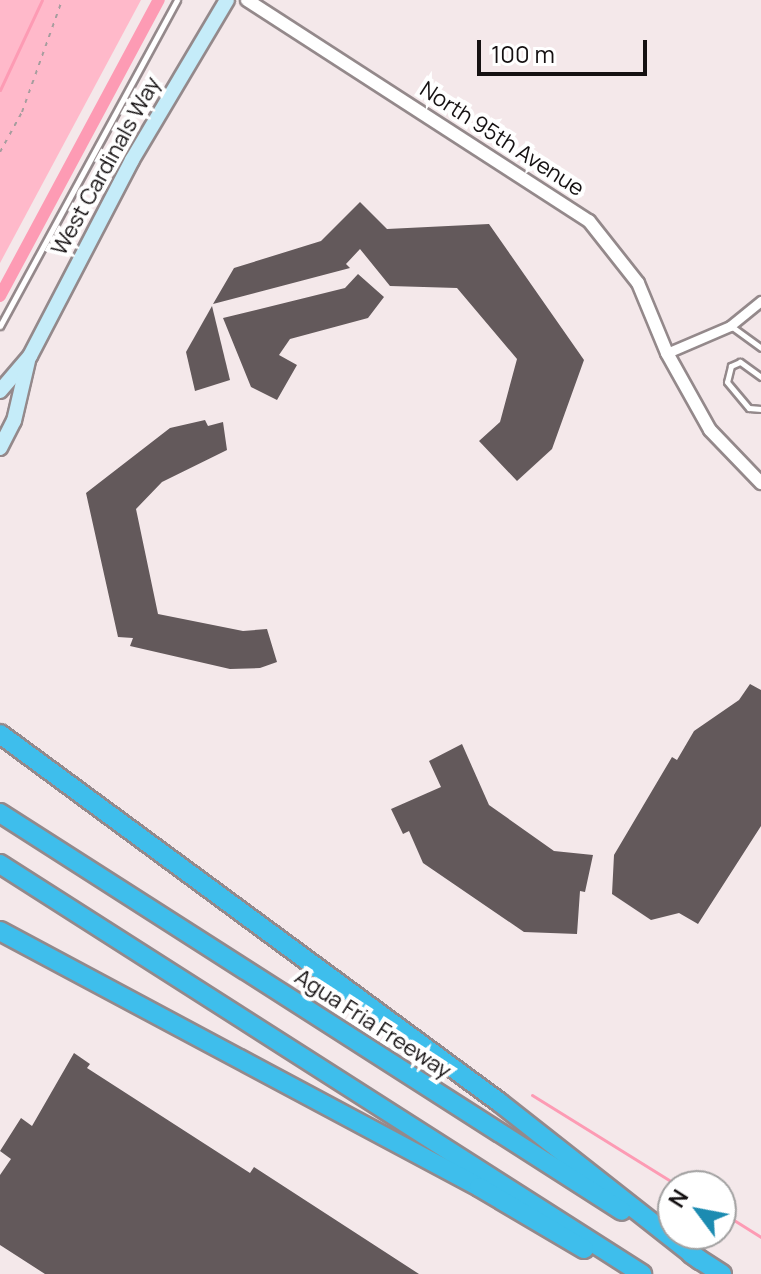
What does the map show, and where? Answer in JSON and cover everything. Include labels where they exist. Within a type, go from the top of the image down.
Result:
[{"type":"highway","points":[[0,734],[499,1102],[700,1260]]},
{"type":"highway","name":"Agua Fria Freeway","points":[[0,813],[722,1274]]},
{"type":"highway","points":[[0,864],[642,1274]]},
{"type":"highway","points":[[0,931],[633,1274]]},
{"type":"main road","name":"West Cardinals Way","points":[[0,391],[30,356],[132,160],[227,0]]},
{"type":"main road","name":"West Cardinals Way","points":[[0,448],[14,421],[30,356]]},
{"type":"street","name":"North 95th Avenue","points":[[247,0],[576,210],[624,261],[667,353],[710,430],[761,483]]},
{"type":"street","points":[[667,353],[730,326],[761,301]]},
{"type":"lane","points":[[0,326],[177,0]]},
{"type":"lane","points":[[730,326],[761,348]]},
{"type":"lane","points":[[761,377],[740,362],[731,366],[727,382],[749,408],[761,409]]},
{"type":"path","points":[[0,152],[22,112],[62,0]]},
{"type":"shaded area","points":[[0,0],[141,0],[0,263]]},
{"type":"building","points":[[360,202],[387,229],[489,224],[584,360],[552,449],[517,481],[479,441],[500,422],[517,359],[457,288],[390,286],[360,249],[346,264],[350,268],[213,304],[234,268],[321,241]]},
{"type":"building","points":[[358,274],[384,297],[368,318],[290,339],[279,355],[297,365],[277,400],[251,387],[223,318],[345,288]]},
{"type":"building","points":[[212,306],[230,380],[195,391],[186,352]]},
{"type":"building","points":[[205,420],[208,426],[223,422],[227,450],[162,482],[136,509],[158,614],[243,631],[267,629],[277,662],[260,668],[230,669],[130,646],[133,638],[118,637],[86,493],[170,428]]},
{"type":"building","points":[[750,684],[761,690],[761,826],[698,924],[679,913],[651,920],[612,894],[614,855],[672,757],[677,760],[694,731],[739,700]]},
{"type":"building","points":[[462,744],[489,805],[554,851],[593,855],[585,892],[580,891],[577,934],[524,932],[423,863],[409,831],[403,834],[391,809],[441,787],[429,761]]},
{"type":"building","points":[[74,1053],[90,1064],[87,1068],[250,1173],[254,1167],[419,1274],[45,1274],[0,1245],[0,1175],[11,1159],[0,1151],[21,1118],[32,1126]]},
{"type":"waterway","points":[[0,90],[42,0]]},
{"type":"waterway","points":[[0,296],[159,0]]},
{"type":"waterway","points":[[532,1095],[657,1172]]},
{"type":"waterway","points":[[737,1222],[761,1237]]}]
